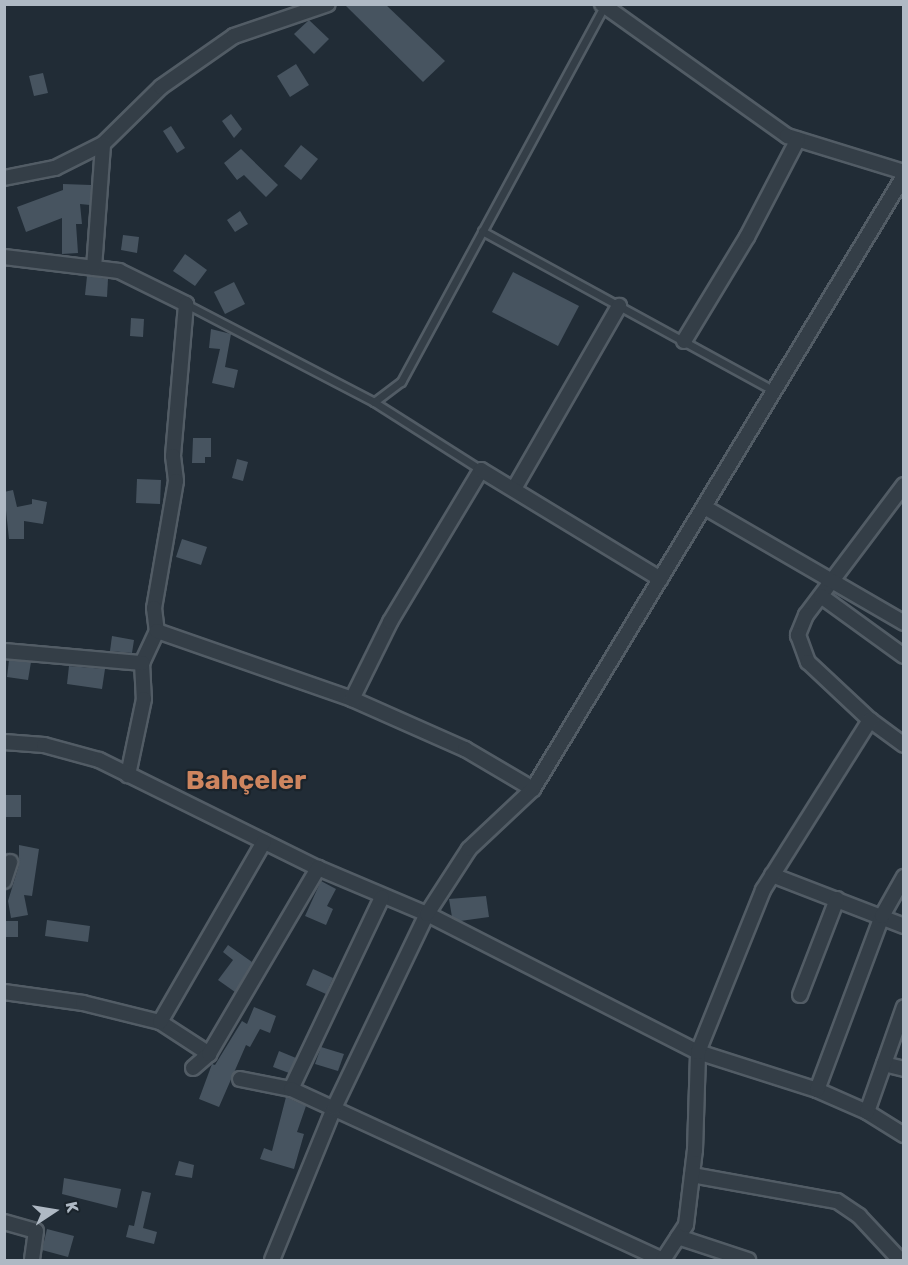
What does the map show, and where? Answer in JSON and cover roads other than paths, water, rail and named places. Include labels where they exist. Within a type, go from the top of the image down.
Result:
[{"type":"street","points":[[4,178],[55,168],[103,144],[161,87],[234,36],[328,4]]},
{"type":"street","points":[[603,6],[787,136],[903,172]]},
{"type":"street","points":[[684,341],[747,237],[798,139]]},
{"type":"street","points":[[94,268],[103,144]]},
{"type":"street","points":[[272,1260],[334,1108],[428,914],[469,849],[533,789],[660,579],[706,508],[903,176]]},
{"type":"street","points":[[4,257],[119,271],[186,304],[173,456],[176,481],[154,608],[157,631],[142,663],[144,699],[128,775]]},
{"type":"street","points":[[515,487],[619,306]]},
{"type":"street","points":[[352,699],[390,622],[481,470],[515,487],[660,579]]},
{"type":"street","points":[[903,485],[821,596],[798,635],[808,662],[870,720],[903,746]]},
{"type":"street","points":[[706,508],[903,623]]},
{"type":"street","points":[[821,596],[903,656]]},
{"type":"street","points":[[157,631],[352,699],[465,749],[533,789]]},
{"type":"street","points":[[4,651],[142,663]]},
{"type":"street","points":[[240,1079],[291,1089],[663,1260],[686,1225],[692,1175],[698,1052],[772,875],[870,720]]},
{"type":"street","points":[[4,742],[44,745],[99,760],[318,868],[382,897],[428,914],[698,1052],[817,1090],[867,1112],[903,1135]]},
{"type":"street","points":[[160,1022],[264,842]]},
{"type":"street","points":[[4,881],[10,862]]},
{"type":"street","points":[[193,1068],[209,1054],[318,868]]},
{"type":"street","points":[[772,875],[903,926]]},
{"type":"street","points":[[817,1090],[882,916],[903,877]]},
{"type":"street","points":[[291,1089],[382,897]]},
{"type":"street","points":[[800,995],[837,899]]},
{"type":"street","points":[[4,992],[82,1003],[160,1022],[209,1054]]},
{"type":"street","points":[[867,1112],[903,1007]]},
{"type":"street","points":[[884,1064],[903,1069]]},
{"type":"street","points":[[692,1175],[837,1201],[859,1216],[900,1260]]},
{"type":"street","points":[[4,1222],[36,1231],[32,1260]]},
{"type":"street","points":[[678,1237],[747,1260]]},
{"type":"lane","points":[[374,402],[401,382],[603,6]]},
{"type":"lane","points":[[482,231],[774,391]]},
{"type":"lane","points":[[186,304],[374,402],[481,470]]},
{"type":"district","name":"Bahçeler","points":[[246,781]]}]
